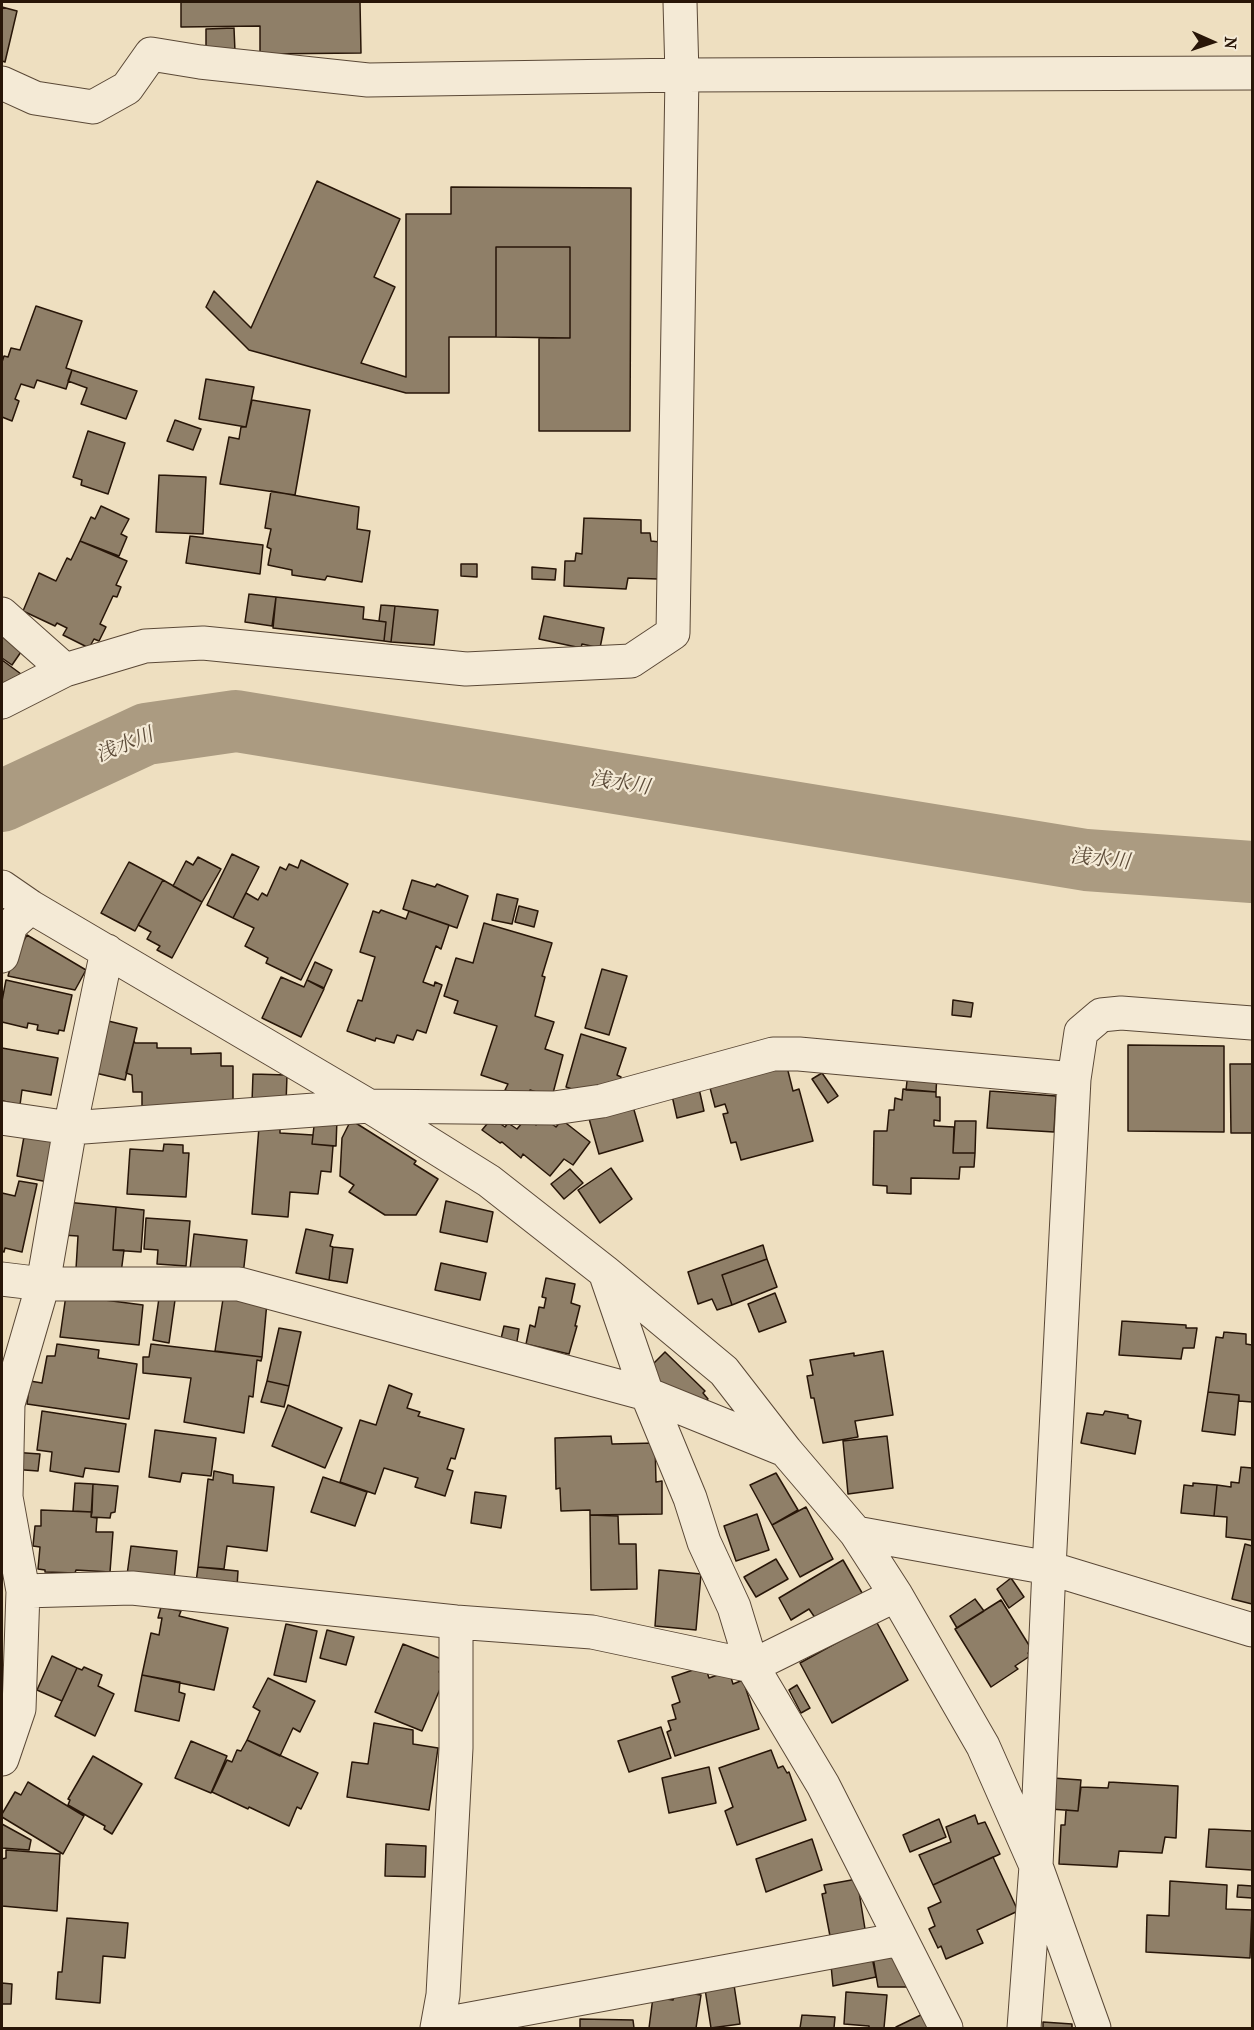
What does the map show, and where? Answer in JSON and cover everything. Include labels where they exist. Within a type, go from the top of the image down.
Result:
[{"type":"street","points":[[2,702],[65,670],[145,646],[203,643],[466,669],[631,661],[673,633],[682,75],[680,2]]},
{"type":"street","points":[[2,83],[35,98],[93,108],[127,88],[152,54],[200,62],[368,80],[682,75],[1252,73]]},
{"type":"street","points":[[2,614],[65,670]]},
{"type":"street","points":[[2,956],[17,897],[369,1106],[489,1181],[605,1272],[724,1371],[786,1451],[856,1533],[896,1595],[982,1746],[1036,1866],[1094,2028]]},
{"type":"street","points":[[2,1759],[19,1709],[23,1591],[6,1497],[8,1404],[43,1284],[70,1128],[107,951]]},
{"type":"street","points":[[1024,2028],[1036,1866],[1074,1079],[1081,1032],[1101,1015],[1121,1013],[1252,1023]]},
{"type":"street","points":[[2,1118],[70,1128],[369,1106],[564,1106],[602,1101],[773,1054],[799,1054],[1074,1079]]},
{"type":"street","points":[[605,1272],[647,1394],[690,1498],[704,1542],[734,1607],[752,1666],[823,1785],[946,2028]]},
{"type":"street","points":[[2,1279],[43,1284],[239,1284],[647,1394],[786,1451]]},
{"type":"street","points":[[856,1533],[1049,1568],[1252,1630]]},
{"type":"street","points":[[23,1591],[132,1588],[456,1622],[592,1632],[752,1666],[896,1595]]},
{"type":"street","points":[[456,1622],[456,1748],[442,1995],[437,2027],[901,1939]]},
{"type":"building","points":[[181,2],[360,2],[361,53],[260,54],[260,26],[181,27]]},
{"type":"building","points":[[2,7],[17,11],[5,62],[2,61]]},
{"type":"building","points":[[234,28],[235,52],[206,52],[206,29]]},
{"type":"building","points":[[317,181],[400,219],[374,277],[395,287],[361,363],[406,377],[406,214],[451,214],[451,187],[631,188],[630,431],[539,431],[539,338],[570,338],[570,247],[496,247],[496,337],[449,337],[449,393],[406,393],[249,350],[206,307],[214,291],[251,328]]},
{"type":"building","points":[[496,247],[570,247],[570,338],[496,337]]},
{"type":"building","points":[[36,306],[82,321],[66,368],[72,370],[66,389],[37,380],[34,388],[21,384],[15,399],[19,401],[12,421],[2,417],[2,362],[4,356],[8,357],[11,348],[20,350]]},
{"type":"building","points":[[72,370],[137,391],[126,419],[81,404],[87,388],[68,381]]},
{"type":"building","points":[[206,379],[254,387],[246,427],[199,419]]},
{"type":"building","points":[[252,400],[310,410],[295,495],[220,484],[229,437],[239,439],[241,427],[246,427]]},
{"type":"building","points":[[175,420],[201,429],[193,450],[167,441]]},
{"type":"building","points":[[88,431],[125,443],[108,494],[81,485],[82,480],[73,477]]},
{"type":"building","points":[[159,475],[206,477],[203,534],[156,532]]},
{"type":"building","points":[[271,491],[359,507],[357,529],[370,531],[362,582],[327,576],[325,580],[292,575],[292,570],[268,565],[271,549],[267,547],[271,529],[265,528]]},
{"type":"building","points":[[101,506],[129,519],[121,534],[127,537],[119,556],[80,541],[91,517],[95,519]]},
{"type":"building","points":[[584,518],[641,520],[641,533],[650,533],[651,541],[660,542],[658,579],[628,578],[626,589],[564,586],[565,561],[575,561],[576,553],[582,554]]},
{"type":"building","points":[[190,536],[263,545],[260,574],[186,563]]},
{"type":"building","points":[[80,541],[127,561],[116,585],[121,587],[117,597],[113,596],[100,624],[106,627],[99,641],[94,639],[89,648],[63,635],[67,628],[57,623],[55,626],[23,611],[39,573],[56,581],[67,558],[71,560]]},
{"type":"building","points":[[461,564],[477,564],[477,577],[461,576]]},
{"type":"building","points":[[532,567],[556,569],[555,580],[532,579]]},
{"type":"building","points":[[249,594],[276,597],[272,626],[245,622]]},
{"type":"building","points":[[276,597],[364,607],[363,619],[386,622],[384,641],[273,628]]},
{"type":"building","points":[[381,605],[395,606],[391,642],[384,641],[386,622],[379,621]]},
{"type":"building","points":[[395,606],[438,610],[434,645],[391,642]]},
{"type":"building","points":[[544,616],[604,628],[600,648],[582,644],[581,648],[539,639]]},
{"type":"building","points":[[2,633],[23,649],[12,665],[2,658]]},
{"type":"building","points":[[2,660],[21,674],[2,685]]},
{"type":"building","points":[[232,854],[259,867],[233,918],[207,905]]},
{"type":"building","points":[[198,857],[221,869],[202,902],[173,886],[186,861],[193,865]]},
{"type":"building","points":[[301,860],[348,884],[301,980],[266,963],[268,958],[245,946],[254,928],[233,918],[246,893],[258,900],[262,893],[267,896],[280,867],[286,870],[289,864],[298,868]]},
{"type":"building","points":[[129,862],[163,880],[135,931],[101,913]]},
{"type":"building","points":[[163,880],[202,902],[172,958],[157,950],[160,946],[147,939],[151,932],[138,925]]},
{"type":"building","points":[[412,880],[435,887],[437,884],[468,896],[457,928],[403,909]]},
{"type":"building","points":[[497,894],[518,899],[512,924],[492,920]]},
{"type":"building","points":[[519,906],[538,911],[534,927],[515,922]]},
{"type":"building","points":[[381,910],[406,919],[409,911],[449,925],[441,949],[436,946],[423,982],[434,986],[435,982],[442,985],[426,1033],[417,1030],[413,1040],[397,1035],[394,1043],[376,1038],[375,1041],[347,1031],[358,1000],[362,1001],[375,957],[360,952],[373,911],[379,913]]},
{"type":"building","points":[[484,923],[552,943],[542,976],[545,977],[535,1016],[554,1022],[545,1049],[563,1055],[552,1097],[530,1090],[527,1097],[505,1090],[508,1084],[481,1075],[497,1026],[454,1013],[458,1001],[444,996],[456,958],[473,963]]},
{"type":"building","points":[[27,935],[86,970],[75,990],[8,976],[12,962]]},
{"type":"building","points":[[315,962],[332,970],[324,988],[307,980]]},
{"type":"building","points":[[602,969],[627,976],[609,1035],[585,1028]]},
{"type":"building","points":[[281,977],[304,987],[307,980],[324,989],[301,1037],[262,1018]]},
{"type":"building","points":[[6,980],[72,995],[64,1031],[59,1030],[58,1034],[37,1030],[38,1025],[28,1023],[27,1028],[2,1022],[2,1001]]},
{"type":"building","points":[[953,1000],[973,1003],[971,1017],[952,1015]]},
{"type":"building","points":[[100,1019],[137,1028],[125,1080],[87,1071]]},
{"type":"building","points":[[581,1034],[626,1048],[617,1075],[621,1077],[619,1085],[587,1094],[566,1087]]},
{"type":"building","points":[[134,1041],[135,1043],[157,1043],[157,1048],[191,1048],[191,1054],[221,1053],[221,1066],[233,1066],[233,1108],[142,1114],[142,1092],[133,1092],[132,1075],[126,1073]]},
{"type":"building","points":[[1128,1045],[1224,1046],[1224,1132],[1128,1131]]},
{"type":"building","points":[[2,1048],[58,1058],[51,1095],[22,1090],[20,1105],[3,1101],[2,1107]]},
{"type":"building","points":[[786,1063],[793,1091],[799,1089],[813,1141],[741,1160],[736,1142],[731,1143],[723,1114],[728,1113],[725,1104],[715,1107],[709,1084]]},
{"type":"building","points":[[1230,1064],[1252,1064],[1252,1133],[1231,1133]]},
{"type":"building","points":[[908,1072],[937,1074],[936,1092],[906,1090]]},
{"type":"building","points":[[822,1073],[838,1096],[828,1103],[812,1079]]},
{"type":"building","points":[[253,1074],[287,1075],[286,1104],[252,1102]]},
{"type":"building","points":[[698,1084],[704,1111],[677,1118],[671,1091]]},
{"type":"building","points":[[903,1089],[936,1092],[936,1097],[940,1097],[940,1121],[934,1120],[934,1126],[954,1127],[953,1153],[975,1153],[974,1167],[960,1167],[959,1179],[911,1178],[911,1194],[887,1193],[887,1186],[873,1185],[874,1131],[887,1131],[889,1110],[894,1110],[895,1098],[902,1100]]},
{"type":"building","points":[[990,1091],[1056,1096],[1054,1132],[987,1128]]},
{"type":"building","points":[[632,1103],[643,1141],[599,1154],[588,1115]]},
{"type":"building","points":[[315,1117],[337,1119],[336,1146],[312,1144]]},
{"type":"building","points":[[527,1117],[536,1125],[542,1117],[556,1127],[562,1120],[590,1142],[573,1165],[564,1159],[550,1176],[523,1154],[521,1158],[502,1142],[500,1143],[482,1130],[492,1118],[505,1127],[508,1123],[517,1129]]},
{"type":"building","points":[[351,1120],[416,1161],[414,1164],[438,1179],[416,1215],[385,1215],[349,1192],[354,1185],[340,1176],[342,1138]]},
{"type":"building","points":[[955,1121],[976,1121],[975,1153],[953,1153]]},
{"type":"building","points":[[259,1127],[280,1128],[280,1133],[313,1135],[312,1144],[333,1146],[331,1172],[321,1171],[318,1194],[290,1192],[288,1217],[252,1214]]},
{"type":"building","points":[[25,1131],[56,1136],[48,1182],[17,1176]]},
{"type":"building","points":[[164,1144],[183,1145],[183,1153],[189,1153],[186,1197],[127,1194],[130,1149],[163,1151]]},
{"type":"building","points":[[611,1168],[632,1199],[600,1223],[578,1190]]},
{"type":"building","points":[[570,1169],[583,1183],[564,1199],[551,1184]]},
{"type":"building","points":[[19,1181],[37,1184],[22,1252],[5,1248],[4,1252],[2,1251],[2,1193],[15,1196]]},
{"type":"building","points":[[446,1201],[493,1212],[487,1242],[440,1232]]},
{"type":"building","points":[[66,1202],[116,1207],[113,1250],[124,1250],[121,1273],[76,1269],[78,1236],[62,1235]]},
{"type":"building","points":[[116,1207],[144,1210],[141,1252],[113,1250]]},
{"type":"building","points":[[146,1218],[190,1221],[186,1266],[157,1264],[158,1250],[144,1249]]},
{"type":"building","points":[[306,1229],[333,1235],[330,1246],[333,1247],[329,1280],[296,1273]]},
{"type":"building","points":[[194,1234],[247,1240],[243,1275],[190,1269]]},
{"type":"building","points":[[763,1245],[767,1259],[722,1275],[732,1305],[717,1310],[712,1299],[698,1304],[688,1272]]},
{"type":"building","points":[[333,1247],[353,1249],[347,1283],[329,1280]]},
{"type":"building","points":[[767,1259],[777,1287],[732,1305],[722,1275]]},
{"type":"building","points":[[441,1263],[486,1273],[480,1300],[435,1290]]},
{"type":"building","points":[[546,1278],[575,1284],[571,1303],[580,1306],[569,1354],[526,1344],[530,1325],[535,1327],[539,1307],[544,1308],[546,1298],[542,1297]]},
{"type":"building","points":[[775,1293],[786,1322],[759,1332],[748,1304]]},
{"type":"building","points":[[66,1295],[143,1305],[139,1345],[60,1337]]},
{"type":"building","points":[[159,1298],[175,1300],[169,1343],[153,1340]]},
{"type":"building","points":[[223,1299],[267,1302],[262,1357],[215,1351]]},
{"type":"building","points":[[1122,1321],[1186,1325],[1186,1328],[1197,1328],[1194,1348],[1183,1348],[1181,1359],[1119,1355]]},
{"type":"building","points":[[504,1326],[519,1329],[516,1347],[500,1343]]},
{"type":"building","points":[[279,1328],[301,1332],[289,1386],[267,1381]]},
{"type":"building","points":[[1224,1332],[1246,1334],[1246,1344],[1252,1345],[1252,1402],[1239,1401],[1239,1395],[1208,1392],[1216,1337],[1223,1338]]},
{"type":"building","points":[[57,1344],[99,1350],[98,1358],[137,1364],[129,1419],[27,1404],[30,1381],[42,1383],[47,1356],[55,1356]]},
{"type":"building","points":[[151,1344],[262,1357],[261,1361],[257,1360],[253,1397],[249,1396],[244,1433],[184,1422],[191,1378],[143,1373],[143,1357],[149,1357]]},
{"type":"building","points":[[883,1351],[893,1415],[855,1421],[858,1437],[823,1443],[807,1376],[813,1375],[810,1360]]},
{"type":"building","points":[[665,1352],[705,1391],[703,1393],[708,1399],[699,1407],[657,1387],[650,1367]]},
{"type":"building","points":[[267,1381],[289,1386],[284,1407],[261,1402]]},
{"type":"building","points":[[389,1385],[412,1394],[407,1408],[420,1412],[418,1416],[464,1429],[455,1459],[451,1458],[447,1469],[453,1471],[445,1496],[415,1487],[418,1478],[384,1468],[375,1494],[340,1482],[360,1420],[376,1425]]},
{"type":"building","points":[[1208,1392],[1239,1395],[1235,1435],[1202,1431]]},
{"type":"building","points":[[288,1405],[342,1428],[325,1468],[272,1446]]},
{"type":"building","points":[[42,1411],[126,1424],[119,1472],[85,1468],[83,1477],[50,1471],[52,1452],[37,1450]]},
{"type":"building","points":[[1105,1411],[1128,1415],[1128,1418],[1141,1421],[1135,1454],[1081,1443],[1087,1413],[1103,1415]]},
{"type":"building","points":[[155,1430],[216,1438],[211,1476],[182,1473],[180,1482],[149,1477]]},
{"type":"building","points":[[611,1436],[612,1444],[655,1443],[656,1482],[662,1481],[662,1514],[590,1515],[590,1510],[561,1511],[560,1488],[556,1489],[555,1438]]},
{"type":"building","points":[[887,1436],[893,1488],[848,1494],[843,1441]]},
{"type":"building","points":[[12,1452],[40,1454],[38,1471],[11,1469]]},
{"type":"building","points":[[1241,1467],[1252,1468],[1252,1540],[1226,1537],[1227,1517],[1214,1516],[1217,1485],[1231,1487],[1231,1482],[1239,1483]]},
{"type":"building","points":[[214,1471],[233,1475],[233,1483],[274,1487],[267,1551],[227,1546],[224,1569],[198,1567],[208,1479],[213,1480]]},
{"type":"building","points":[[776,1473],[798,1510],[772,1525],[750,1485]]},
{"type":"building","points":[[323,1477],[367,1492],[355,1526],[311,1512]]},
{"type":"building","points":[[75,1483],[93,1484],[92,1512],[73,1511]]},
{"type":"building","points":[[1193,1483],[1217,1485],[1214,1516],[1181,1513],[1184,1485],[1193,1486]]},
{"type":"building","points":[[93,1484],[118,1486],[115,1512],[111,1513],[110,1518],[91,1517]]},
{"type":"building","points":[[475,1492],[506,1496],[501,1528],[471,1523]]},
{"type":"building","points":[[806,1507],[833,1559],[800,1577],[772,1525]]},
{"type":"building","points":[[41,1510],[92,1512],[91,1517],[97,1518],[96,1532],[113,1532],[110,1572],[76,1570],[75,1573],[45,1572],[45,1570],[38,1569],[40,1547],[33,1546],[35,1526],[41,1526]]},
{"type":"building","points":[[757,1514],[769,1550],[736,1561],[724,1526]]},
{"type":"building","points":[[590,1515],[618,1516],[619,1544],[636,1544],[637,1589],[591,1590]]},
{"type":"building","points":[[1245,1544],[1252,1546],[1252,1604],[1232,1599]]},
{"type":"building","points":[[131,1546],[177,1551],[174,1580],[127,1575]]},
{"type":"building","points":[[776,1559],[788,1579],[756,1597],[744,1577]]},
{"type":"building","points":[[843,1560],[865,1598],[820,1625],[809,1609],[791,1620],[779,1598]]},
{"type":"building","points":[[198,1567],[238,1571],[237,1587],[196,1582]]},
{"type":"building","points":[[659,1570],[701,1574],[696,1630],[655,1626]]},
{"type":"building","points":[[1011,1578],[1024,1597],[1009,1608],[997,1589]]},
{"type":"building","points":[[975,1599],[984,1611],[957,1628],[950,1616]]},
{"type":"building","points":[[1001,1600],[1032,1650],[1028,1653],[1030,1656],[1015,1666],[1018,1669],[991,1687],[955,1629]]},
{"type":"building","points":[[161,1607],[181,1611],[179,1616],[228,1628],[214,1690],[142,1675],[151,1633],[159,1635],[162,1618],[158,1618]]},
{"type":"building","points":[[876,1621],[908,1680],[832,1723],[800,1663]]},
{"type":"building","points":[[286,1624],[317,1631],[306,1682],[274,1675]]},
{"type":"building","points":[[327,1630],[354,1637],[346,1665],[320,1658]]},
{"type":"building","points":[[403,1644],[444,1660],[439,1672],[446,1675],[422,1731],[375,1712]]},
{"type":"building","points":[[52,1656],[77,1668],[62,1701],[37,1690]]},
{"type":"building","points":[[705,1666],[709,1678],[729,1671],[733,1684],[743,1680],[759,1729],[675,1756],[667,1732],[671,1730],[668,1721],[676,1719],[672,1705],[680,1702],[672,1677]]},
{"type":"building","points":[[84,1667],[102,1675],[98,1686],[114,1694],[95,1736],[55,1716],[77,1668],[82,1670]]},
{"type":"building","points":[[142,1675],[180,1682],[179,1692],[185,1694],[179,1721],[135,1711]]},
{"type":"building","points":[[268,1678],[315,1701],[300,1732],[293,1728],[280,1756],[247,1740],[260,1711],[253,1707]]},
{"type":"building","points":[[797,1685],[810,1708],[801,1713],[789,1690]]},
{"type":"building","points":[[374,1723],[413,1730],[413,1744],[438,1748],[429,1810],[347,1797],[352,1762],[368,1764]]},
{"type":"building","points":[[661,1727],[671,1758],[629,1772],[618,1741]]},
{"type":"building","points":[[247,1740],[318,1773],[301,1809],[297,1807],[289,1826],[212,1792],[227,1760],[232,1762],[237,1750],[241,1751]]},
{"type":"building","points":[[191,1741],[227,1756],[211,1793],[175,1778]]},
{"type":"building","points":[[771,1750],[778,1768],[783,1766],[787,1773],[789,1772],[806,1820],[737,1845],[725,1811],[733,1807],[719,1768]]},
{"type":"building","points":[[93,1756],[142,1784],[112,1834],[104,1829],[105,1826],[68,1805],[70,1800],[68,1799]]},
{"type":"building","points":[[709,1767],[716,1803],[669,1813],[662,1778]]},
{"type":"building","points":[[1053,1778],[1081,1780],[1078,1811],[1050,1809]]},
{"type":"building","points":[[28,1782],[84,1816],[63,1854],[2,1817],[15,1792],[21,1795]]},
{"type":"building","points":[[1109,1782],[1178,1786],[1176,1838],[1165,1837],[1162,1853],[1119,1851],[1117,1867],[1059,1864],[1061,1825],[1065,1825],[1066,1810],[1078,1811],[1081,1787],[1108,1788]]},
{"type":"building","points":[[975,1815],[978,1824],[985,1822],[1000,1854],[933,1885],[919,1855],[951,1842],[946,1827]]},
{"type":"building","points":[[939,1819],[946,1837],[910,1852],[903,1835]]},
{"type":"building","points":[[2,1824],[31,1840],[29,1850],[2,1848]]},
{"type":"building","points":[[1209,1829],[1252,1831],[1252,1870],[1206,1867]]},
{"type":"building","points":[[812,1839],[822,1870],[766,1892],[756,1859]]},
{"type":"building","points":[[386,1844],[426,1846],[425,1877],[385,1876]]},
{"type":"building","points":[[6,1850],[60,1854],[57,1911],[2,1906],[2,1859],[6,1858]]},
{"type":"building","points":[[993,1857],[1018,1911],[977,1930],[983,1943],[946,1959],[941,1946],[938,1948],[929,1929],[935,1926],[928,1908],[941,1902],[933,1885]]},
{"type":"building","points":[[857,1879],[865,1929],[830,1936],[822,1894],[826,1893],[824,1885]]},
{"type":"building","points":[[1170,1881],[1227,1885],[1226,1909],[1252,1910],[1250,1958],[1146,1952],[1147,1915],[1169,1916]]},
{"type":"building","points":[[1238,1885],[1252,1886],[1252,1898],[1237,1897]]},
{"type":"building","points":[[67,1918],[128,1923],[125,1958],[103,1956],[100,2003],[56,1999],[58,1972],[62,1972]]},
{"type":"building","points":[[890,1954],[914,1987],[878,1987],[873,1957]]},
{"type":"building","points":[[872,1957],[876,1977],[833,1986],[831,1965]]},
{"type":"building","points":[[2,1983],[12,1984],[11,2004],[2,2004]]},
{"type":"building","points":[[734,1985],[740,2024],[711,2028],[705,1989]]},
{"type":"building","points":[[675,1991],[701,1995],[696,2028],[649,2028],[653,1997],[673,2000]]},
{"type":"building","points":[[846,1992],[887,1995],[884,2028],[844,2024]]},
{"type":"building","points":[[927,2012],[935,2028],[896,2028],[896,2027]]},
{"type":"building","points":[[802,2015],[835,2017],[834,2028],[800,2028]]},
{"type":"building","points":[[580,2019],[633,2020],[634,2028],[580,2028]]},
{"type":"building","points":[[1043,2022],[1072,2024],[1072,2028],[1043,2028]]},
{"type":"waterway","name":"浅水川","points":[[2,801],[146,734],[236,721],[1086,860],[1252,872]]}]
